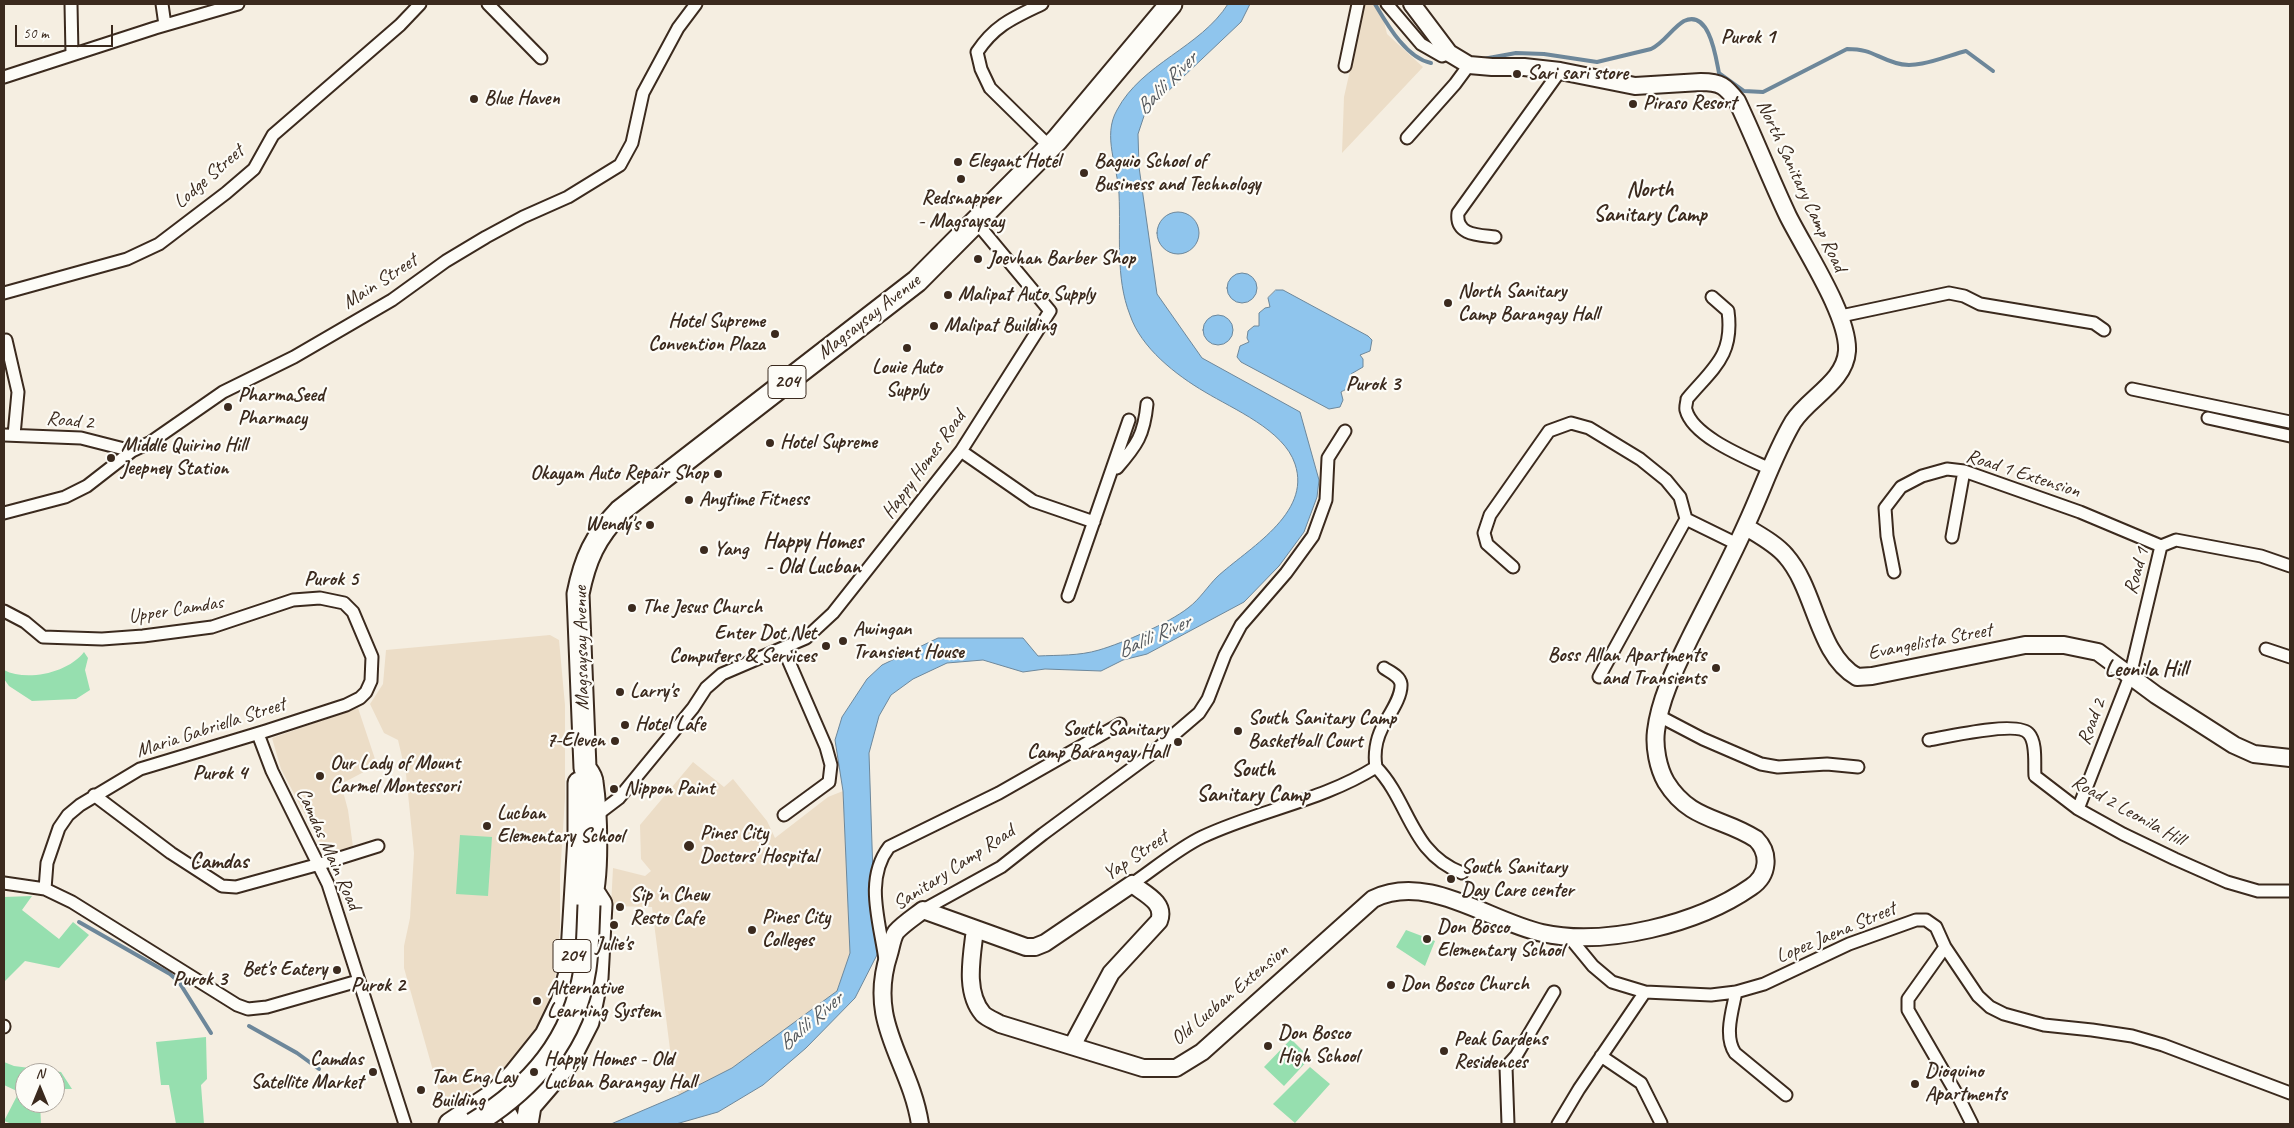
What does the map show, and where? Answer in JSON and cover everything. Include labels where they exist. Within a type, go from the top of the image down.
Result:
[{"type":"highway","name":"Magsaysay Avenue","points":[[450,1124],[496,1110],[544,1066],[564,1034],[574,1013],[585,968],[592,899],[594,816],[592,779],[586,768],[578,594],[584,566],[602,532],[620,511],[917,280],[1050,147],[1096,96],[1171,4]]},
{"type":"highway","name":"Magsaysay Avenue","points":[[472,1116],[514,1075],[536,1050],[555,1020],[571,970],[579,780],[586,768]]},
{"type":"highway","name":"204","points":[[517,1119],[567,1062],[588,1022],[597,978],[601,904],[592,899]]},
{"type":"highway","points":[[472,1116],[491,1110],[497,1116],[517,1119],[513,1090],[514,1075]]},
{"type":"street","points":[[71,4],[72,54]]},
{"type":"street","points":[[162,4],[165,25]]},
{"type":"street","points":[[4,77],[72,54],[238,4]]},
{"type":"street","name":"Lodge Street","points":[[4,293],[127,259],[158,244],[226,193],[254,169],[273,135],[400,25],[420,4]]},
{"type":"street","points":[[488,4],[541,58]]},
{"type":"street","name":"Main Street","points":[[4,513],[65,497],[87,486],[132,452],[151,442],[224,392],[294,357],[392,300],[446,261],[486,237],[523,217],[568,197],[620,165],[632,143],[643,93],[678,28],[696,4]]},
{"type":"street","points":[[1042,4],[1011,19],[989,34],[977,52],[981,69],[990,88],[1050,147]]},
{"type":"street","points":[[1345,66],[1358,4]]},
{"type":"street","points":[[1387,4],[1421,44],[1442,56],[1449,53]]},
{"type":"street","name":"North Sanitary Camp Road","points":[[1412,4],[1449,53],[1469,65],[1524,67],[1560,71],[1635,86],[1706,82],[1725,86],[1737,101],[1788,215],[1841,316],[1847,349],[1844,363],[1831,382],[1798,414],[1770,469],[1746,526]]},
{"type":"street","points":[[1407,138],[1455,84],[1469,65]]},
{"type":"street","points":[[1495,237],[1469,234],[1461,227],[1458,214],[1560,71]]},
{"type":"street","name":"Happy Homes Road","points":[[594,816],[619,798],[694,708],[706,688],[722,674],[806,638],[833,613],[961,451],[1050,311],[976,222]]},
{"type":"street","points":[[1841,316],[1949,293],[1964,296],[1980,304],[2094,323],[2104,330]]},
{"type":"street","points":[[1712,297],[1728,311],[1731,329],[1728,343],[1726,350],[1712,372],[1687,398],[1686,410],[1699,430],[1725,448],[1770,469]]},
{"type":"street","points":[[6,340],[18,392],[9,435]]},
{"type":"street","points":[[2132,389],[2290,422]]},
{"type":"street","points":[[1112,473],[1134,447],[1145,426],[1147,404]]},
{"type":"street","points":[[2208,418],[2290,436]]},
{"type":"street","points":[[1068,596],[1129,420]]},
{"type":"street","points":[[1513,567],[1486,544],[1484,533],[1490,515],[1548,431],[1570,423],[1589,428],[1640,460],[1666,480],[1680,497],[1686,519],[1599,677]]},
{"type":"street","name":"Sanitary Camp Road","points":[[920,1124],[912,1087],[886,1026],[882,982],[895,933],[923,910],[1001,867],[1150,755],[1199,713],[1208,699],[1225,654],[1240,625],[1286,573],[1313,536],[1326,500],[1328,458],[1345,431]]},
{"type":"street","name":"Road 2","points":[[9,435],[81,438],[132,452]]},
{"type":"street","points":[[961,451],[1033,501],[1094,522]]},
{"type":"street","name":"Road 1 Extension","points":[[1894,572],[1885,508],[1901,487],[1922,476],[1946,469],[1964,471],[2080,512],[2161,546]]},
{"type":"street","points":[[1952,537],[1964,471]]},
{"type":"street","points":[[1686,519],[1736,544]]},
{"type":"street","points":[[1570,938],[1642,932],[1715,908],[1755,885],[1764,870],[1767,857],[1756,839],[1697,813],[1674,794],[1665,779],[1657,757],[1655,733],[1672,674],[1746,526]]},
{"type":"street","name":"Evangelista Street","points":[[1746,526],[1786,555],[1798,572],[1838,662],[1857,677],[1872,676],[2002,649],[2048,644],[2082,647],[2098,652],[2130,676],[2234,745],[2254,754],[2290,758]]},
{"type":"street","name":"Road 1","points":[[2130,676],[2161,546],[2176,540],[2261,556],[2290,566]]},
{"type":"street","name":"Upper Camdas","points":[[4,612],[25,622],[43,637],[66,639],[143,636],[212,626],[293,600],[320,598],[344,603],[354,612]]},
{"type":"street","name":"Maria Gabriella Street","points":[[45,889],[47,863],[59,828],[68,815],[94,795],[140,769],[258,734],[346,705],[360,698],[366,692],[371,681],[372,657],[354,612]]},
{"type":"street","points":[[783,648],[826,747],[831,765],[828,782],[784,815]]},
{"type":"street","points":[[2266,649],[2290,657]]},
{"type":"street","points":[[1384,668],[1399,678],[1401,684],[1395,703],[1380,730],[1376,751],[1376,767],[1390,784],[1403,812],[1423,844],[1440,862],[1462,873]]},
{"type":"street","name":"Road 2","points":[[2078,809],[2130,676]]},
{"type":"street","points":[[1659,716],[1704,739],[1761,764],[1778,767],[1827,764],[1858,767]]},
{"type":"street","points":[[886,963],[875,897],[875,878],[882,856],[889,847],[999,793],[1120,724]]},
{"type":"street","name":"Road 2 Leonila Hill","points":[[1929,740],[1990,729],[2023,729],[2029,734],[2033,746],[2035,776],[2078,809],[2123,834],[2227,882],[2258,891],[2290,891]]},
{"type":"street","name":"Camdas Main Road","points":[[258,734],[272,771],[319,864],[337,913],[405,1124]]},
{"type":"street","name":"Yap Street","points":[[923,910],[1026,947],[1035,947],[1045,943],[1200,837],[1324,793],[1356,780],[1376,767]]},
{"type":"street","points":[[94,795],[171,853],[222,886],[236,887],[378,846]]},
{"type":"street","points":[[4,883],[45,889],[72,902],[237,1005],[248,1009],[267,1008],[358,981]]},
{"type":"street","points":[[1072,1046],[1111,973],[1159,921],[1161,916],[1159,904],[1132,884]]},
{"type":"street","name":"Old Lucban Extension","points":[[975,929],[971,988],[975,1001],[984,1015],[1000,1024],[1142,1068],[1176,1068],[1202,1052],[1373,898],[1385,892],[1402,890],[1429,892],[1540,933],[1570,938]]},
{"type":"street","name":"Lopez Jaena Street","points":[[1570,938],[1593,966],[1612,982],[1645,992],[1711,995],[1736,992],[1764,984],[1849,944],[1916,920],[1926,920],[1936,927],[1946,947],[1978,996],[1990,1007],[2004,1014],[2044,1025],[2092,1030],[2155,1042],[2290,1093]]},
{"type":"street","points":[[1946,947],[1908,999],[1908,1010],[1972,1124]]},
{"type":"street","points":[[1508,1124],[1507,1066],[1516,1056],[1554,992]]},
{"type":"street","points":[[1558,1124],[1601,1056],[1645,992]]},
{"type":"street","points":[[1736,992],[1730,1024],[1730,1045],[1736,1053],[1786,1095]]},
{"type":"street","points":[[1601,1056],[1641,1083],[1660,1123]]},
{"type":"street","points":[[496,1093],[517,1119]]},
{"type":"shaded area","points":[[1365,4],[1380,4],[1387,34],[1423,67],[1342,153],[1344,97]]},
{"type":"shaded area","name":"Lucban Elementary School","points":[[550,635],[559,640],[565,705],[565,798],[560,876],[560,928],[554,989],[548,1011],[539,1030],[509,1064],[480,1087],[443,1106],[404,968],[404,946],[410,918],[414,853],[406,774],[398,740],[384,733],[370,704],[383,684],[386,650]]},
{"type":"shaded area","name":"Our Lady of Mount Carmel Montessori","points":[[358,708],[377,765],[341,784],[348,810],[353,847],[327,856],[281,769],[272,738]]},
{"type":"shaded area","name":"Pines City Colleges","points":[[693,762],[724,787],[733,779],[767,821],[775,838],[828,797],[843,791],[850,953],[837,991],[732,1068],[679,1095],[674,1081],[652,907],[611,906],[613,868],[645,876],[651,871],[641,859],[640,825]]},
{"type":"green space","points":[[84,652],[88,658],[85,670],[90,690],[76,699],[32,701],[9,686],[4,679],[4,670],[13,674],[24,675],[46,673],[68,665]]},
{"type":"green space","points":[[460,835],[492,837],[488,896],[456,894]]},
{"type":"green space","points":[[32,896],[22,910],[59,939],[73,922],[89,935],[59,968],[25,961],[4,982],[4,897]]},
{"type":"green space","points":[[1406,930],[1435,941],[1425,966],[1396,947]]},
{"type":"green space","points":[[206,1037],[207,1079],[201,1085],[204,1124],[176,1124],[169,1085],[161,1085],[156,1042]]},
{"type":"green space","points":[[1291,1039],[1310,1058],[1284,1086],[1264,1067]]},
{"type":"green space","points":[[4,1062],[15,1066],[15,1090],[4,1085]]},
{"type":"green space","points":[[1310,1067],[1330,1084],[1295,1123],[1273,1104]]},
{"type":"green space","points":[[65,1078],[72,1089],[65,1089]]},
{"type":"green space","points":[[15,1100],[15,1113],[40,1113],[41,1124],[12,1124],[4,1121]]},
{"type":"water","name":"Balili River","points":[[1228,4],[1250,4],[1241,22],[1145,113],[1138,134],[1139,167],[1157,294],[1202,358],[1300,412],[1319,480],[1317,497],[1304,532],[1279,566],[1244,602],[1147,654],[1123,660],[1101,671],[1045,669],[1023,672],[983,660],[947,663],[913,679],[891,695],[879,716],[869,753],[874,906],[881,947],[855,998],[806,1048],[763,1085],[718,1112],[676,1124],[611,1124],[679,1095],[732,1068],[837,991],[850,953],[843,791],[835,740],[842,717],[867,679],[882,665],[938,638],[1023,638],[1038,656],[1084,653],[1120,643],[1158,626],[1188,608],[1217,577],[1274,529],[1286,514],[1294,499],[1298,482],[1295,464],[1289,452],[1269,431],[1171,369],[1151,349],[1142,339],[1130,315],[1125,301],[1120,271],[1119,194],[1111,141],[1111,130],[1117,110],[1141,80],[1202,33]]},
{"type":"water","points":[[1178,212],[1193,218],[1199,233],[1193,248],[1178,254],[1163,248],[1157,233],[1163,218]]},
{"type":"water","points":[[1242,273],[1253,277],[1257,288],[1253,299],[1242,303],[1231,299],[1227,288],[1231,277]]},
{"type":"water","points":[[1276,290],[1283,290],[1368,336],[1372,340],[1370,351],[1360,355],[1363,359],[1363,367],[1351,374],[1353,383],[1341,392],[1343,400],[1340,407],[1329,409],[1241,362],[1237,357],[1240,346],[1249,342],[1247,338],[1248,331],[1254,326],[1259,326],[1259,313],[1265,308],[1270,307],[1268,298]]},
{"type":"water","points":[[1218,315],[1229,319],[1233,330],[1229,341],[1218,345],[1207,341],[1203,330],[1207,319]]},
{"type":"waterway","points":[[1375,4],[1391,30],[1405,47],[1422,60],[1431,63]]},
{"type":"waterway","points":[[1483,59],[1516,53],[1544,54],[1597,62],[1651,49],[1684,21],[1693,19],[1700,22],[1706,28],[1719,73],[1744,91],[1763,92],[1847,49],[1868,52],[1904,65],[1922,64],[1966,51],[1993,71]]},
{"type":"waterway","points":[[79,922],[170,974],[179,982],[211,1033]]},
{"type":"waterway","points":[[249,1026],[297,1053],[319,1069]]},
{"type":"place","name":"Sari sari store","points":[[1517,74]]},
{"type":"place","name":"Blue Haven","points":[[474,99]]},
{"type":"place","name":"Piraso Resort","points":[[1633,104]]},
{"type":"place","name":"Elegant Hotel","points":[[958,162]]},
{"type":"place","name":"Baguio School of Business and Technology","points":[[1084,173]]},
{"type":"place","name":"Redsnapper - Magsaysay","points":[[961,179]]},
{"type":"place","name":"Joevhan Barber Shop","points":[[978,259]]},
{"type":"place","name":"Malipat Auto Supply","points":[[948,295]]},
{"type":"place","name":"North Sanitary Camp Barangay Hall","points":[[1448,303]]},
{"type":"place","name":"Malipat Building","points":[[934,326]]},
{"type":"place","name":"Hotel Supreme Convention Plaza","points":[[775,334]]},
{"type":"place","name":"Louie Auto Supply","points":[[907,348]]},
{"type":"place","name":"PharmaSeed Pharmacy","points":[[228,407]]},
{"type":"place","name":"Hotel Supreme","points":[[770,443]]},
{"type":"place","name":"Middle Quirino Hill Jeepney Station","points":[[111,458]]},
{"type":"place","name":"Okayam Auto Repair Shop","points":[[718,474]]},
{"type":"place","name":"Anytime Fitness","points":[[689,500]]},
{"type":"place","name":"Wendy's","points":[[650,525]]},
{"type":"place","name":"Yang","points":[[704,550]]},
{"type":"place","name":"The Jesus Church","points":[[632,608]]},
{"type":"place","name":"Awingan Transient House","points":[[843,641]]},
{"type":"place","name":"Enter Dot Net Computers & Services","points":[[826,646]]},
{"type":"place","name":"Boss Allan Apartments and Transients","points":[[1716,668]]},
{"type":"place","name":"Larry's","points":[[620,692]]},
{"type":"place","name":"Hotel Lafe","points":[[625,725]]},
{"type":"place","name":"South Sanitary Camp Basketball Court","points":[[1238,731]]},
{"type":"place","name":"7-Eleven","points":[[615,741]]},
{"type":"place","name":"South Sanitary Camp Barangay Hall","points":[[1178,742]]},
{"type":"place","name":"Our Lady of Mount Carmel Montessori","points":[[320,776]]},
{"type":"place","name":"Nippon Paint","points":[[614,789]]},
{"type":"place","name":"Lucban Elementary School","points":[[487,826]]},
{"type":"place","name":"Pines City Doctors' Hospital","points":[[689,846]]},
{"type":"place","name":"South Sanitary Day Care center","points":[[1451,879]]},
{"type":"place","name":"Sip 'n Chew Resto Cafe","points":[[620,907]]},
{"type":"place","name":"Julie's","points":[[614,925]]},
{"type":"place","name":"Pines City Colleges","points":[[752,930]]},
{"type":"place","name":"Don Bosco Elementary School","points":[[1427,939]]},
{"type":"place","name":"Bet's Eatery","points":[[337,970]]},
{"type":"place","name":"Don Bosco Church","points":[[1391,985]]},
{"type":"place","name":"Alternative Learning System","points":[[537,1001]]},
{"type":"place","name":"Don Bosco High School","points":[[1268,1046]]},
{"type":"place","name":"Peak Gardens Residences","points":[[1444,1051]]},
{"type":"place","name":"Camdas Satellite Market","points":[[373,1072]]},
{"type":"place","name":"Happy Homes - Old Lucban Barangay Hall","points":[[534,1072]]},
{"type":"place","name":"Dioquino Apartments","points":[[1915,1084]]},
{"type":"place","name":"Tan Eng Lay Building","points":[[421,1090]]},
{"type":"district","name":"Purok 1","points":[[1748,37]]},
{"type":"district","name":"North Sanitary Camp","points":[[1650,202]]},
{"type":"district","name":"Purok 3","points":[[1373,384]]},
{"type":"district","name":"Happy Homes - Old Lucban","points":[[813,554]]},
{"type":"district","name":"Purok 5","points":[[331,579]]},
{"type":"district","name":"Leonila Hill","points":[[2146,670]]},
{"type":"district","name":"Purok 4","points":[[220,773]]},
{"type":"district","name":"South Sanitary Camp","points":[[1253,782]]},
{"type":"district","name":"Camdas","points":[[219,862]]},
{"type":"district","name":"Purok 3","points":[[200,979]]},
{"type":"district","name":"Purok 2","points":[[378,985]]}]
